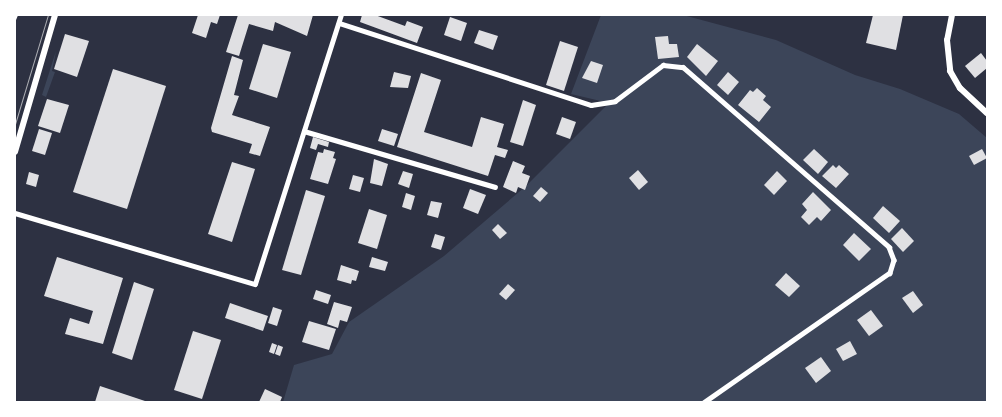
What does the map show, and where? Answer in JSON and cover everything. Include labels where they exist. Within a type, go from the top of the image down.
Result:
[{"type":"main road","points":[[952,15],[946,40],[950,71],[960,88],[987,113]]},
{"type":"street","points":[[15,152],[55,15]]},
{"type":"street","points":[[15,213],[255,284],[341,15]]},
{"type":"street","points":[[338,23],[591,105],[615,101],[663,65],[683,67],[889,247],[894,260],[890,273],[705,402]]},
{"type":"street","points":[[304,131],[495,187]]},
{"type":"lane","points":[[15,20],[16,15]]},
{"type":"shaded area","points":[[601,15],[683,15],[776,40],[855,75],[900,89],[959,114],[987,138],[987,402],[283,402],[294,365],[332,354],[349,322],[444,256],[526,186],[609,103],[571,94]]},
{"type":"shaded area","points":[[56,51],[52,71],[55,72],[46,97],[42,95]]},
{"type":"building","points":[[198,15],[220,15],[217,24],[211,22],[206,38],[192,33]]},
{"type":"building","points":[[238,15],[313,15],[307,36],[275,22],[273,31],[249,24],[239,56],[226,52]]},
{"type":"building","points":[[362,15],[375,15],[405,26],[407,21],[423,27],[417,43],[360,22]]},
{"type":"building","points":[[873,15],[903,15],[896,50],[866,43]]},
{"type":"building","points":[[450,17],[467,23],[461,41],[444,35]]},
{"type":"building","points":[[479,30],[498,36],[493,50],[474,43]]},
{"type":"building","points":[[65,34],[89,41],[77,77],[54,69]]},
{"type":"building","points":[[668,36],[669,44],[677,44],[679,57],[658,59],[655,37]]},
{"type":"building","points":[[560,41],[578,47],[564,91],[546,85]]},
{"type":"building","points":[[263,44],[291,52],[277,98],[249,89]]},
{"type":"building","points":[[697,44],[718,61],[706,76],[687,57]]},
{"type":"building","points":[[981,53],[987,61],[987,68],[975,78],[965,66]]},
{"type":"building","points":[[232,56],[243,60],[234,95],[239,96],[232,115],[270,127],[260,156],[249,153],[252,144],[212,132],[211,128]]},
{"type":"building","points":[[591,61],[603,65],[597,83],[582,78]]},
{"type":"building","points":[[113,69],[166,86],[127,209],[73,192]]},
{"type":"building","points":[[394,72],[411,76],[408,88],[390,87]]},
{"type":"building","points":[[728,72],[739,82],[728,95],[717,85]]},
{"type":"building","points":[[421,73],[441,80],[424,132],[472,147],[481,117],[504,124],[497,147],[508,150],[505,158],[495,155],[488,176],[397,147]]},
{"type":"building","points":[[757,88],[766,96],[763,100],[771,107],[759,122],[738,105],[750,90],[753,92]]},
{"type":"building","points":[[47,99],[69,105],[60,133],[38,126]]},
{"type":"building","points":[[523,100],[536,105],[523,146],[510,142]]},
{"type":"building","points":[[562,117],[576,122],[570,139],[556,134]]},
{"type":"building","points":[[39,129],[52,133],[45,155],[32,151]]},
{"type":"building","points":[[382,129],[398,134],[394,146],[378,141]]},
{"type":"building","points":[[313,137],[329,142],[328,147],[318,144],[316,150],[310,148]]},
{"type":"building","points":[[324,149],[335,152],[333,158],[336,159],[328,184],[310,179],[318,152],[323,153]]},
{"type":"building","points":[[814,149],[828,162],[818,174],[803,160]]},
{"type":"building","points":[[982,149],[987,158],[974,165],[969,156]]},
{"type":"building","points":[[374,159],[388,164],[382,186],[370,183]]},
{"type":"building","points":[[513,161],[525,166],[522,173],[530,176],[525,190],[518,187],[516,193],[503,187]]},
{"type":"building","points":[[232,162],[255,169],[232,242],[208,234]]},
{"type":"building","points":[[833,165],[836,168],[839,165],[849,174],[836,188],[822,176]]},
{"type":"building","points":[[638,170],[648,182],[639,190],[629,178]]},
{"type":"building","points":[[403,171],[413,174],[409,188],[398,184]]},
{"type":"building","points":[[777,171],[787,181],[774,195],[764,185]]},
{"type":"building","points":[[29,172],[39,175],[36,187],[26,184]]},
{"type":"building","points":[[353,175],[364,178],[360,192],[349,189]]},
{"type":"building","points":[[541,187],[548,193],[540,202],[533,196]]},
{"type":"building","points":[[470,189],[486,195],[478,214],[463,208]]},
{"type":"building","points":[[306,190],[325,196],[301,275],[282,270]]},
{"type":"building","points":[[813,192],[831,210],[821,221],[817,217],[809,225],[801,217],[807,210],[802,204]]},
{"type":"building","points":[[406,193],[415,196],[411,210],[402,207]]},
{"type":"building","points":[[431,201],[442,203],[438,218],[427,215]]},
{"type":"building","points":[[883,206],[900,221],[889,233],[873,218]]},
{"type":"building","points":[[369,209],[387,215],[377,249],[358,243]]},
{"type":"building","points":[[498,224],[507,233],[500,239],[492,230]]},
{"type":"building","points":[[902,228],[914,241],[903,252],[891,239]]},
{"type":"building","points":[[854,233],[871,249],[859,261],[843,245]]},
{"type":"building","points":[[435,234],[445,237],[441,250],[431,247]]},
{"type":"building","points":[[57,257],[123,278],[103,344],[65,334],[70,318],[89,324],[93,311],[44,296]]},
{"type":"building","points":[[372,257],[388,262],[385,271],[369,267]]},
{"type":"building","points":[[341,265],[359,271],[356,281],[352,280],[351,284],[337,280]]},
{"type":"building","points":[[786,273],[800,286],[789,297],[775,285]]},
{"type":"building","points":[[134,282],[154,289],[132,360],[112,353]]},
{"type":"building","points":[[508,284],[515,290],[506,300],[499,294]]},
{"type":"building","points":[[316,290],[331,295],[328,304],[313,299]]},
{"type":"building","points":[[913,291],[923,305],[913,313],[902,298]]},
{"type":"building","points":[[334,302],[352,307],[347,322],[340,320],[338,328],[327,324]]},
{"type":"building","points":[[230,303],[268,316],[263,331],[225,318]]},
{"type":"building","points":[[273,307],[282,310],[277,326],[268,323]]},
{"type":"building","points":[[871,310],[883,326],[869,336],[857,320]]},
{"type":"building","points":[[309,321],[336,329],[329,350],[302,342]]},
{"type":"building","points":[[193,331],[221,340],[202,399],[174,390]]},
{"type":"building","points":[[850,341],[857,354],[843,361],[836,349]]},
{"type":"building","points":[[272,343],[277,345],[274,354],[269,352]]},
{"type":"building","points":[[278,345],[283,347],[280,356],[275,354]]},
{"type":"building","points":[[821,357],[831,371],[816,383],[805,368]]},
{"type":"building","points":[[100,386],[148,402],[95,402]]},
{"type":"building","points":[[265,389],[282,397],[280,402],[259,402]]},
{"type":"tram line","points":[[15,124],[48,15]]}]
